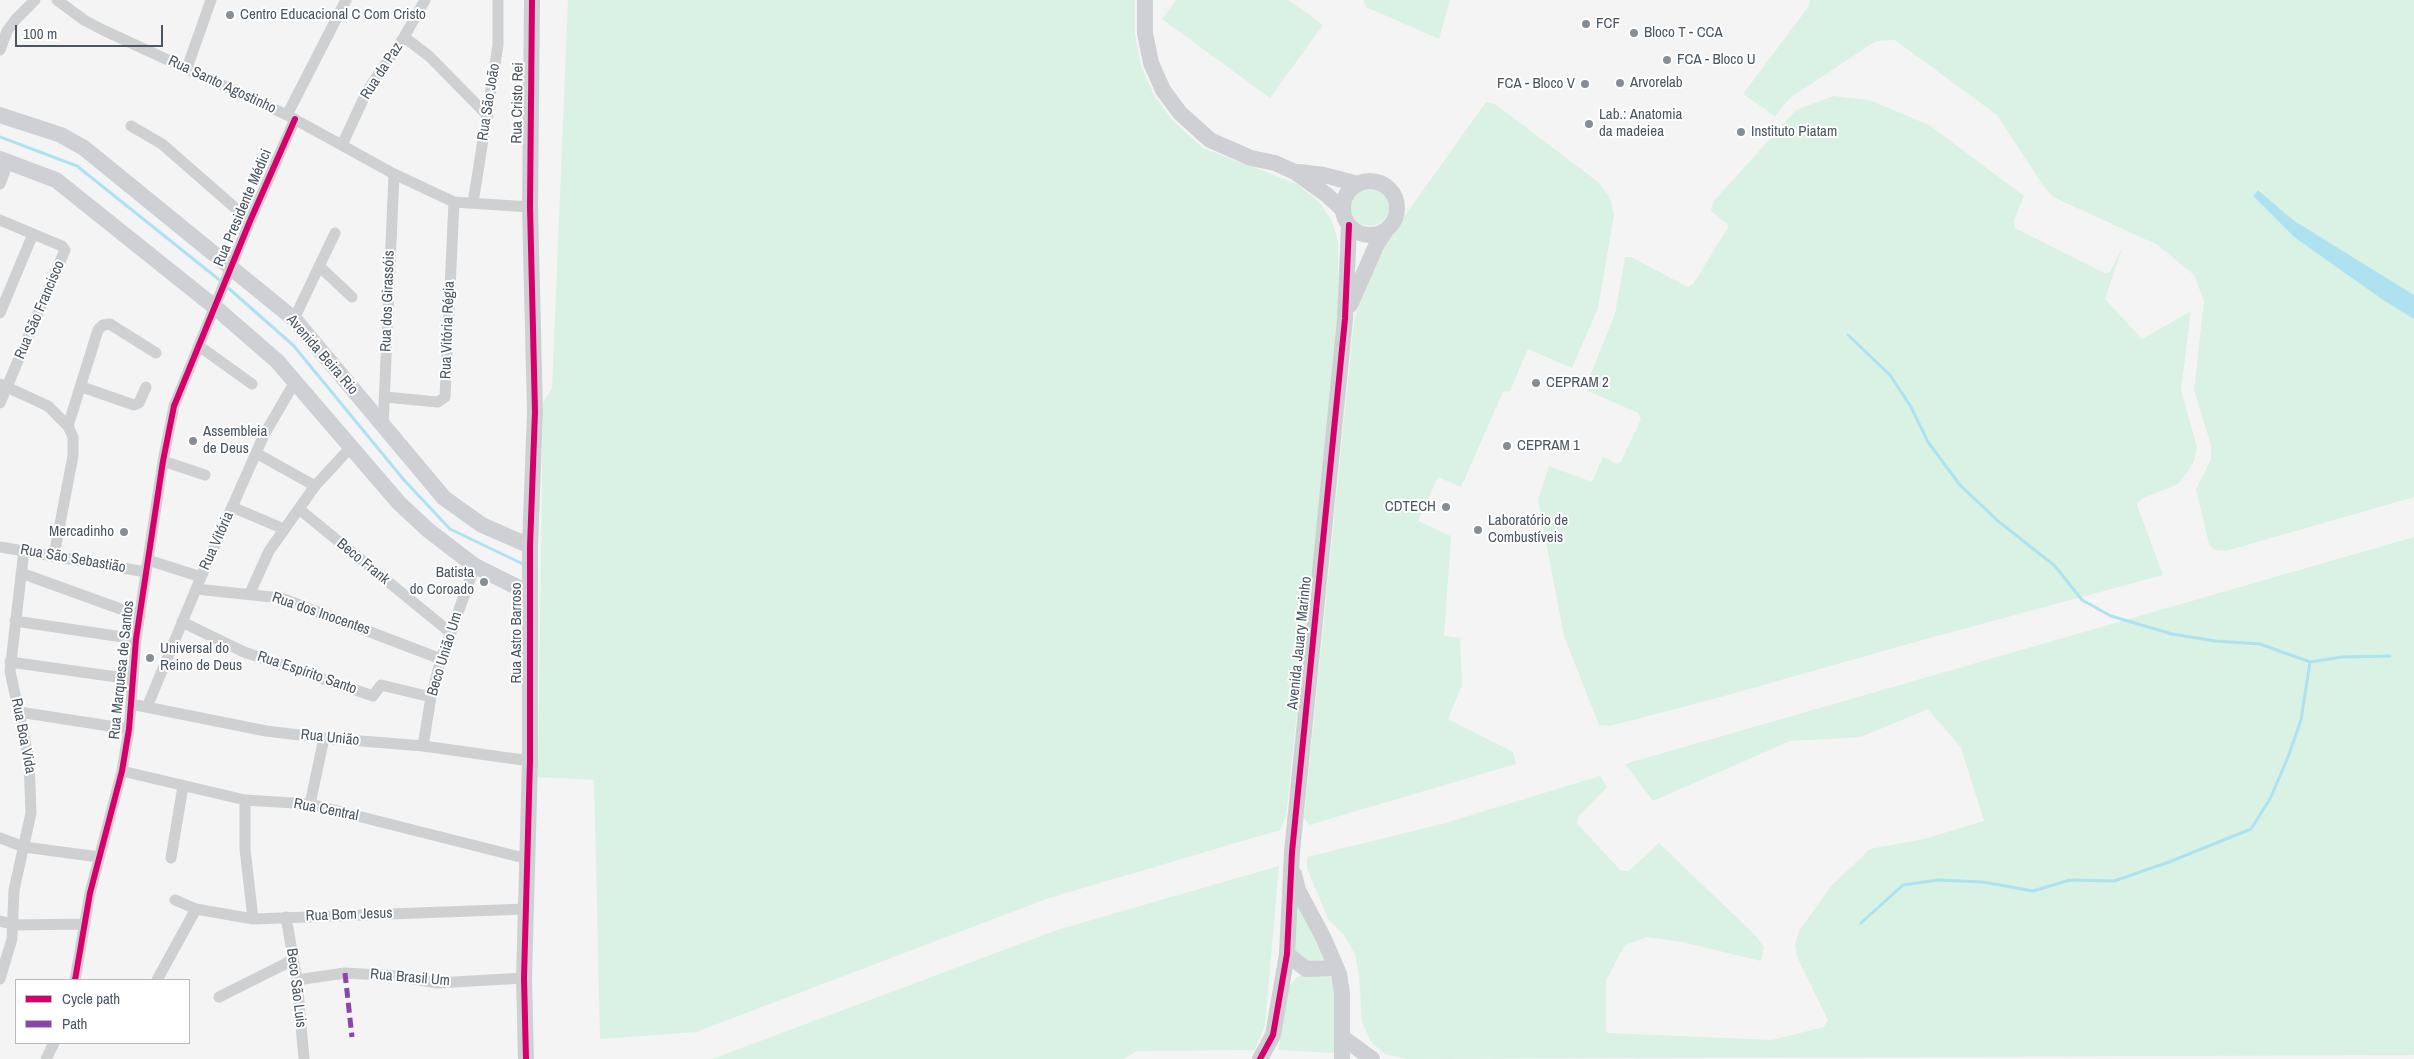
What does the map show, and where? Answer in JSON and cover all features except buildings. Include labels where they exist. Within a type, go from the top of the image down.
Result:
[{"type":"street","points":[[0,50],[16,18],[35,0]]},
{"type":"street","name":"Rua Santo Agostinho","points":[[57,0],[84,20],[103,30],[291,117],[394,174],[454,202],[530,207]]},
{"type":"street","points":[[187,68],[210,0]]},
{"type":"street","name":"Rua Presidente Médici","points":[[218,301],[291,117],[346,0]]},
{"type":"street","name":"Rua da Paz","points":[[342,144],[367,91],[404,37],[425,0]]},
{"type":"street","name":"Rua São João","points":[[473,204],[498,45],[498,0]]},
{"type":"street","name":"Rua Cristo Rei","points":[[530,207],[532,0]]},
{"type":"street","points":[[1145,0],[1145,33],[1151,63],[1163,90],[1180,113],[1210,140],[1251,158],[1275,163],[1296,172],[1328,195],[1355,231],[1372,235],[1387,228],[1393,222],[1397,206],[1390,190],[1384,184],[1372,181],[1358,184],[1324,175],[1296,172]]},
{"type":"street","points":[[404,37],[429,56],[488,116]]},
{"type":"street","name":"Avenida Beira Rio","points":[[0,115],[61,135],[84,148],[229,274],[294,318],[383,428],[444,498],[482,525],[530,546]]},
{"type":"street","points":[[131,126],[156,139],[250,221]]},
{"type":"street","points":[[0,184],[4,161],[56,180],[218,301],[296,380],[350,448],[399,503],[428,530],[475,566],[529,593]]},
{"type":"street","name":"Rua dos Girassóis","points":[[383,428],[394,174]]},
{"type":"street","points":[[1346,218],[1346,195],[1358,184]]},
{"type":"street","name":"Rua Vitória Régia","points":[[384,397],[438,402],[444,396],[447,388],[446,354],[454,202]]},
{"type":"street","name":"Rua Astro Barroso","points":[[526,1059],[524,978],[530,761],[529,593],[536,412],[530,207]]},
{"type":"street","name":"Avenida Jauary Marinho","points":[[1260,1059],[1273,1035],[1287,954],[1292,852],[1345,319],[1346,218]]},
{"type":"street","points":[[0,220],[34,234],[0,313]]},
{"type":"street","name":"Avenida Jauary Marinho","points":[[1345,319],[1369,261],[1387,228]]},
{"type":"street","points":[[294,318],[335,233]]},
{"type":"street","name":"Rua São Francisco","points":[[0,402],[3,385],[65,250],[62,246],[34,234]]},
{"type":"street","points":[[319,266],[352,297]]},
{"type":"street","points":[[0,279],[12,284]]},
{"type":"street","name":"Rua Marquesa de Santos","points":[[75,979],[84,924],[99,857],[122,770],[129,729],[131,679],[136,639],[163,461],[174,406],[218,301]]},
{"type":"street","points":[[68,426],[82,387],[98,330],[103,325],[110,324],[156,353]]},
{"type":"street","points":[[199,346],[252,384]]},
{"type":"street","name":"Rua Vitória","points":[[147,707],[196,589],[256,453],[272,419],[296,380]]},
{"type":"street","points":[[3,385],[48,406],[68,426],[72,437],[73,456],[54,554]]},
{"type":"street","points":[[82,387],[134,405],[139,403],[146,387]]},
{"type":"street","points":[[250,593],[263,562],[284,530],[315,486],[350,448]]},
{"type":"street","points":[[256,453],[315,486]]},
{"type":"street","points":[[163,461],[206,475]]},
{"type":"street","points":[[232,507],[284,530]]},
{"type":"street","name":"Beco Frank","points":[[299,509],[452,633]]},
{"type":"street","name":"Rua São Sebastião","points":[[0,546],[54,554],[146,572]]},
{"type":"street","name":"Rua Boa Vida","points":[[0,979],[4,954],[15,924],[14,890],[31,813],[32,777],[10,662],[24,550]]},
{"type":"street","points":[[148,560],[201,578]]},
{"type":"street","name":"Beco União Um","points":[[423,746],[431,697],[441,659],[475,566]]},
{"type":"street","points":[[21,573],[140,616]]},
{"type":"street","name":"Rua dos Inocentes","points":[[196,589],[250,593],[281,598],[441,659]]},
{"type":"street","points":[[15,621],[136,639]]},
{"type":"street","name":"Rua Espírito Santo","points":[[182,622],[252,655],[331,680],[373,696],[381,685],[431,697]]},
{"type":"street","points":[[10,662],[131,679]]},
{"type":"street","name":"Rua União","points":[[131,704],[266,731],[423,746],[530,761]]},
{"type":"street","points":[[19,712],[129,729]]},
{"type":"street","points":[[310,804],[324,738]]},
{"type":"street","name":"Rua Central","points":[[122,770],[245,800],[310,804],[528,859]]},
{"type":"street","points":[[170,858],[183,786]]},
{"type":"street","points":[[245,800],[245,849],[253,919]]},
{"type":"street","points":[[0,838],[24,847],[99,857]]},
{"type":"street","name":"Avenida Jauary Marinho","points":[[1292,852],[1298,890],[1323,937],[1336,968],[1342,992],[1342,1059]]},
{"type":"street","name":"Rua Bom Jesus","points":[[175,900],[196,909],[253,919],[526,909]]},
{"type":"street","points":[[158,979],[196,909]]},
{"type":"street","name":"Beco São Luis","points":[[286,917],[296,980],[304,1059]]},
{"type":"street","points":[[0,921],[15,924],[84,924]]},
{"type":"street","points":[[1287,954],[1306,969]]},
{"type":"street","points":[[219,997],[293,960]]},
{"type":"street","points":[[1283,979],[1306,969],[1336,968]]},
{"type":"street","name":"Rua Brasil Um","points":[[296,980],[345,973],[397,976],[437,983],[524,978]]},
{"type":"street","points":[[1342,1037],[1372,1059]]},
{"type":"street","points":[[46,1059],[54,1044]]},
{"type":"green space","points":[[568,0],[1135,0],[1135,34],[1141,66],[1154,95],[1172,120],[1203,148],[1297,184],[1320,203],[1332,221],[1338,242],[1338,322],[1286,817],[1280,830],[1049,898],[696,1032],[600,1039],[594,780],[538,777],[543,403],[552,388]]},
{"type":"green space","points":[[1176,0],[1289,0],[1323,25],[1270,98],[1162,19]]},
{"type":"green space","points":[[1364,0],[1450,0],[1439,39],[1366,7]]},
{"type":"green space","points":[[1810,0],[2414,0],[2414,295],[2293,220],[2258,190],[2253,196],[2294,237],[2383,300],[2414,319],[2414,497],[2226,551],[2214,550],[2209,544],[2196,489],[2211,459],[2211,445],[2194,390],[2204,301],[2194,275],[2158,245],[2053,197],[2042,184],[1997,115],[1895,40],[1876,41],[1790,98],[1775,116],[1743,94],[1809,6]]},
{"type":"green space","points":[[1833,96],[1869,100],[1929,125],[2024,196],[2014,220],[2015,228],[2104,273],[2110,272],[2123,246],[2105,299],[2142,339],[2191,311],[2181,390],[2197,447],[2194,461],[2178,484],[2141,499],[2137,505],[2163,575],[1717,698],[1610,726],[1599,725],[1564,636],[1538,500],[1549,466],[1592,482],[1603,457],[1617,464],[1621,462],[1641,419],[1638,413],[1588,391],[1586,386],[1615,314],[1625,257],[1631,257],[1688,287],[1693,284],[1729,226],[1711,211],[1713,202],[1796,110]]},
{"type":"green space","points":[[1486,102],[1495,104],[1598,182],[1610,198],[1614,215],[1598,308],[1572,368],[1528,349],[1510,391],[1503,392],[1461,487],[1438,477],[1418,521],[1451,536],[1444,636],[1460,638],[1462,685],[1448,719],[1513,752],[1516,764],[1309,825],[1304,818],[1354,321],[1365,283],[1399,224]]},
{"type":"green space","points":[[1370,188],[1377,189],[1383,194],[1388,200],[1388,214],[1383,220],[1377,225],[1370,226],[1363,225],[1357,220],[1352,214],[1351,207],[1352,200],[1357,194],[1363,189]]},
{"type":"green space","points":[[2414,537],[2414,1055],[1407,1059],[1385,1054],[1371,1042],[1362,1022],[1359,975],[1355,954],[1343,934],[1328,919],[1307,868],[1307,857],[1442,824],[1600,776],[1607,787],[1578,817],[1577,823],[1621,871],[1629,871],[1659,843],[1756,936],[1764,947],[1761,961],[1682,942],[1647,937],[1625,945],[1606,980],[1606,1031],[1609,1033],[1772,1040],[1824,1027],[1828,1020],[1797,957],[1795,944],[1799,931],[1831,886],[1870,849],[1924,839],[1984,821],[1961,748],[1928,709],[1861,737],[1790,741],[1653,801],[1625,764]]},
{"type":"green space","points":[[1279,866],[1265,1025],[1255,1050],[1137,1051],[1124,1059],[712,1059],[1057,930]]},
{"type":"green space","points":[[1294,896],[1326,959],[1308,963],[1294,956]]},
{"type":"green space","points":[[1304,975],[1328,976],[1336,983],[1334,1053],[1278,1050],[1289,986],[1297,977]]},
{"type":"water","points":[[2258,190],[2293,220],[2414,295],[2414,319],[2383,300],[2294,237],[2253,196]]},
{"type":"waterway","points":[[0,137],[77,166],[222,282]]},
{"type":"waterway","points":[[226,286],[293,345],[404,480],[450,529],[525,565]]},
{"type":"waterway","points":[[1848,335],[1890,375],[1911,407],[1928,442],[1960,485],[1998,521],[2055,566],[2082,600],[2111,616],[2172,634],[2215,641],[2260,644],[2310,662],[2342,657],[2390,656]]},
{"type":"waterway","points":[[1861,923],[1903,885],[1938,880],[1983,882],[2033,891],[2070,880],[2114,881],[2169,862],[2251,829],[2270,799],[2288,757],[2301,720],[2310,662]]},
{"type":"marked path","points":[[345,973],[352,1037]]},
{"type":"cycle path","points":[[526,1059],[524,978],[530,761],[530,546],[535,412],[530,207],[532,0]]},
{"type":"cycle path","points":[[75,979],[90,893],[122,771],[129,729],[136,639],[163,461],[174,406],[250,221],[295,119]]},
{"type":"cycle path","points":[[1260,1059],[1273,1035],[1287,954],[1292,852],[1345,319],[1349,225]]},
{"type":"place","name":"Centro Educacional C Com Cristo","points":[[230,15]]},
{"type":"place","name":"FCF","points":[[1586,24]]},
{"type":"place","name":"Bloco T - CCA","points":[[1634,33]]},
{"type":"place","name":"FCA - Bloco U","points":[[1667,60]]},
{"type":"place","name":"Arvorelab","points":[[1620,83]]},
{"type":"place","name":"FCA - Bloco V","points":[[1585,84]]},
{"type":"place","name":"Lab.: Anatomia da madeiea","points":[[1589,124]]},
{"type":"place","name":"Instituto Piatam","points":[[1741,132]]},
{"type":"place","name":"CEPRAM 2","points":[[1536,383]]},
{"type":"place","name":"Assembleia de Deus","points":[[193,441]]},
{"type":"place","name":"CEPRAM 1","points":[[1507,446]]},
{"type":"place","name":"CDTECH","points":[[1446,507]]},
{"type":"place","name":"Laboratório de Combustíveis","points":[[1478,530]]},
{"type":"place","name":"Mercadinho","points":[[124,532]]},
{"type":"place","name":"Batista do Coroado","points":[[484,582]]},
{"type":"place","name":"Universal do Reino de Deus","points":[[150,658]]}]
